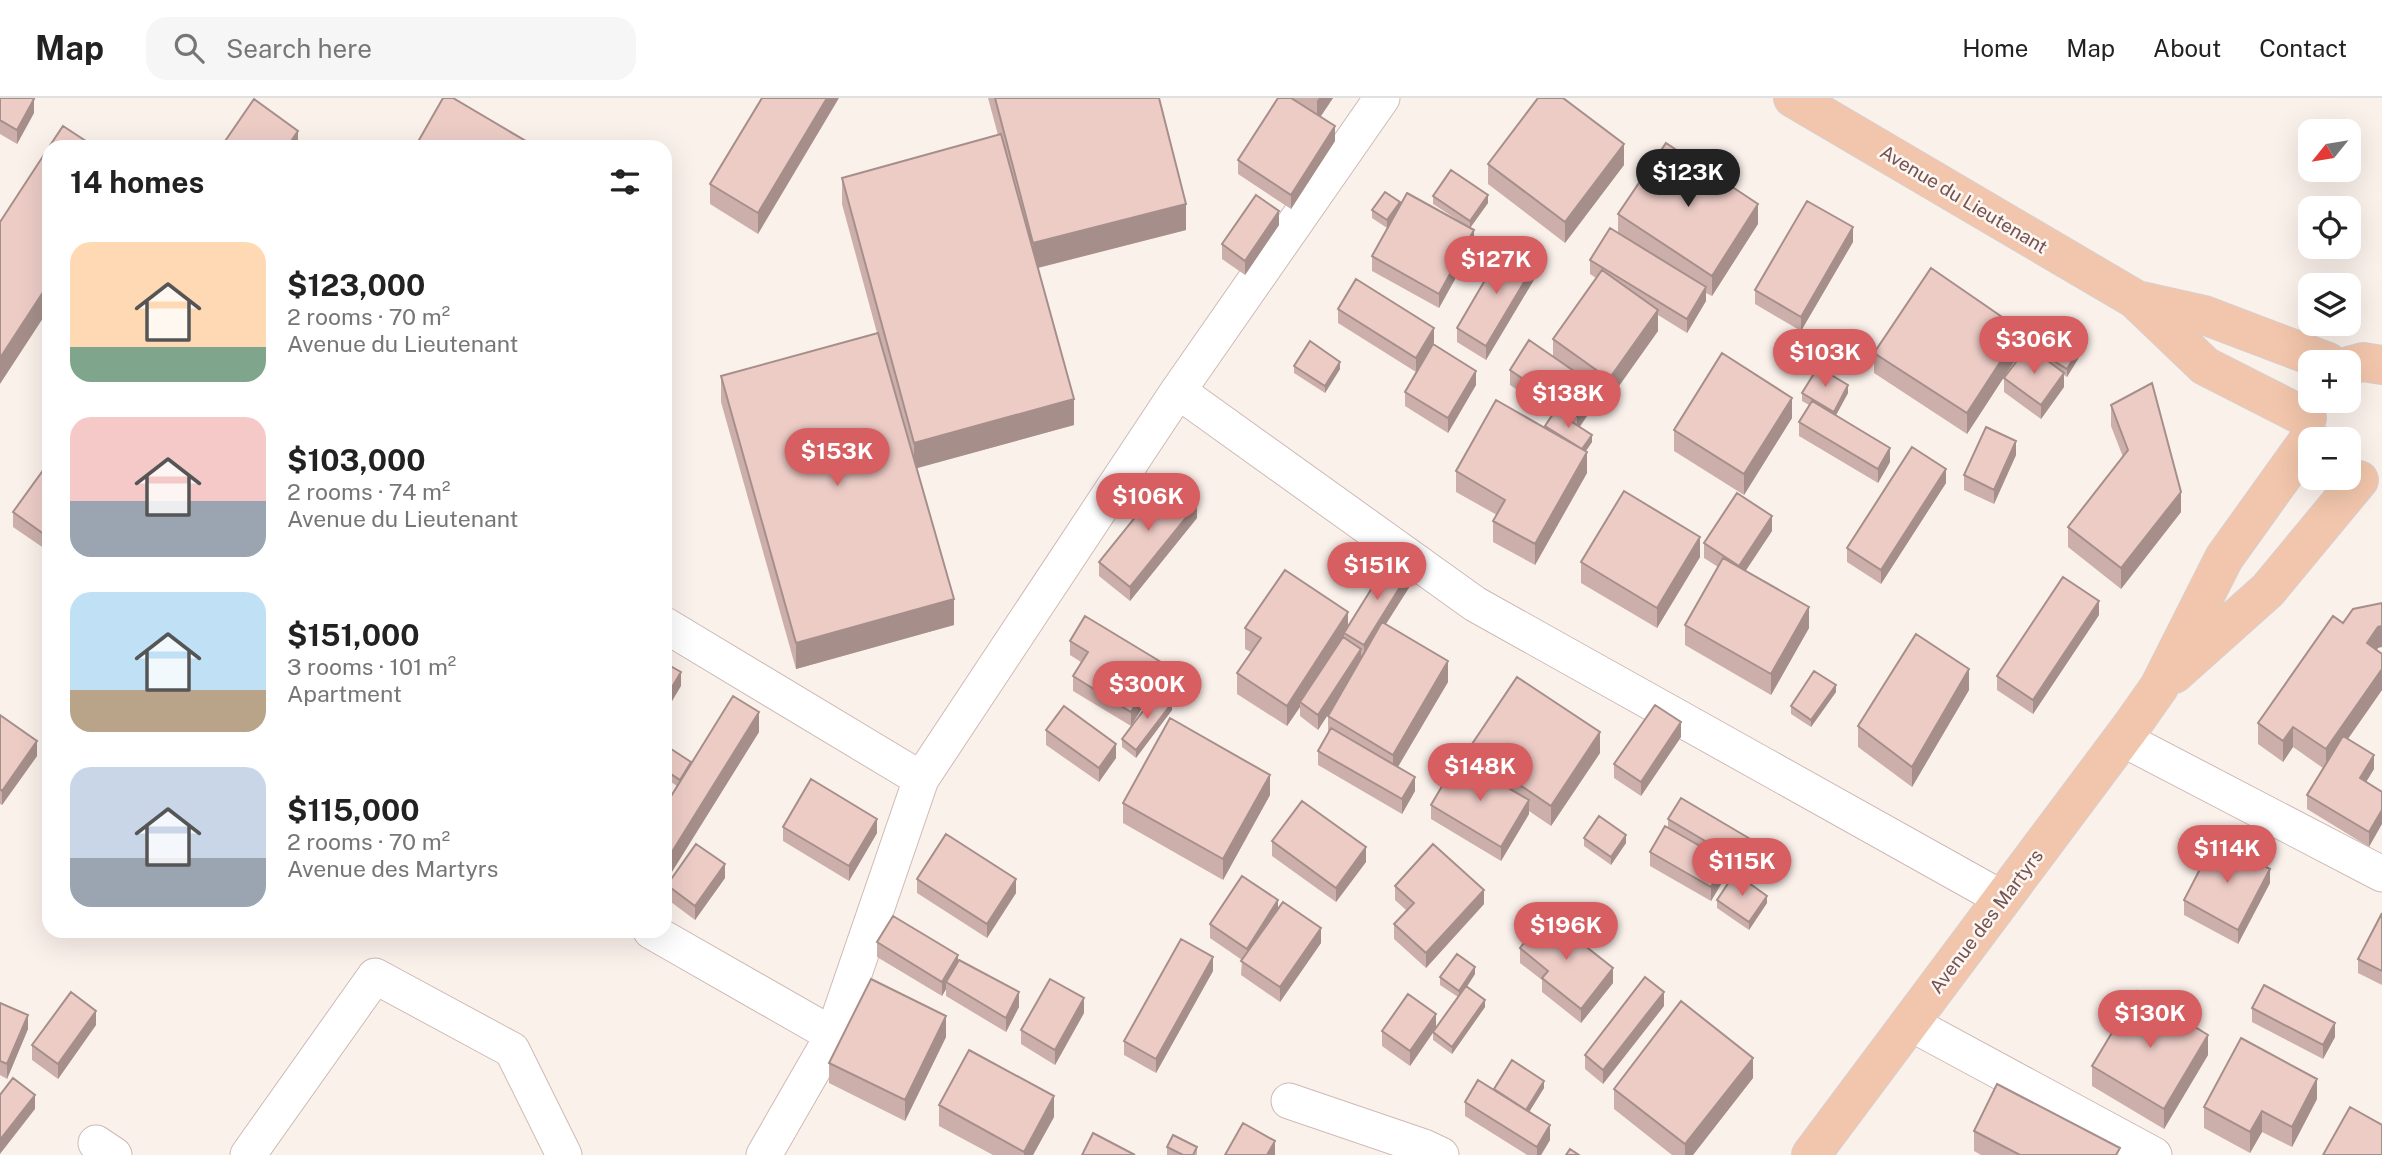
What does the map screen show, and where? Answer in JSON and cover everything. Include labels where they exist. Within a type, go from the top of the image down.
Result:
[{"type":"main road","name":"Avenue du Lieutenant","points":[[1793,98],[2135,299],[2205,366],[2310,424]]},
{"type":"main road","name":"Avenue du Lieutenant","points":[[2135,299],[2329,350]]},
{"type":"main road","name":"Avenue des Martyrs","points":[[1811,1155],[2159,687],[2224,558],[2310,424]]},
{"type":"main road","name":"Avenue des Martyrs","points":[[2159,687],[2267,590],[2370,480]]},
{"type":"street","points":[[764,1155],[833,1035],[921,779],[1178,391],[1382,98]]},
{"type":"street","points":[[1178,391],[1475,604],[2003,899]]},
{"type":"street","points":[[672,629],[921,779]]},
{"type":"street","points":[[2123,738],[2382,874]]},
{"type":"street","points":[[662,938],[833,1035]]},
{"type":"street","points":[[248,1155],[375,976],[512,1049],[564,1155]]},
{"type":"street","points":[[1910,1023],[2154,1155]]},
{"type":"street","points":[[1289,1101],[1441,1155]]},
{"type":"building","points":[[0,98],[34,99],[17,130],[0,120]]},
{"type":"building","points":[[443,98],[453,98],[524,140],[419,140]]},
{"type":"building","points":[[762,98],[827,98],[758,213],[710,184]]},
{"type":"building","points":[[995,98],[1159,98],[1186,204],[1033,243]]},
{"type":"building","points":[[1278,98],[1291,98],[1335,126],[1291,195],[1238,160]]},
{"type":"building","points":[[1538,98],[1563,98],[1624,144],[1565,222],[1488,164]]},
{"type":"building","points":[[254,99],[298,131],[292,140],[226,140]]},
{"type":"building","points":[[63,126],[84,140],[54,140]]},
{"type":"building","points":[[1001,134],[1074,399],[914,443],[842,178]]},
{"type":"building","points":[[1666,143],[1758,204],[1712,276],[1618,214]]},
{"type":"building","points":[[42,158],[42,294],[0,358],[0,222]]},
{"type":"building","points":[[1451,170],[1488,195],[1470,221],[1433,196]]},
{"type":"building","points":[[1385,192],[1400,202],[1387,220],[1372,210]]},
{"type":"building","points":[[1407,193],[1474,230],[1439,294],[1372,256]]},
{"type":"building","points":[[1256,195],[1279,211],[1245,261],[1222,244]]},
{"type":"building","points":[[1807,201],[1853,227],[1801,317],[1755,290]]},
{"type":"building","points":[[1610,228],[1706,287],[1687,319],[1590,260]]},
{"type":"building","points":[[1505,246],[1535,264],[1486,346],[1457,328]]},
{"type":"building","points":[[1931,268],[2021,330],[1967,413],[1874,353]]},
{"type":"building","points":[[1602,270],[1658,310],[1609,379],[1553,339]]},
{"type":"building","points":[[1356,279],[1434,328],[1416,358],[1338,309]]},
{"type":"building","points":[[2050,320],[2084,341],[2067,369],[2033,348]]},
{"type":"building","points":[[878,333],[954,599],[796,643],[721,376]]},
{"type":"building","points":[[1529,340],[1597,387],[1577,416],[1510,370]]},
{"type":"building","points":[[1310,341],[1340,362],[1325,386],[1294,366]]},
{"type":"building","points":[[1433,344],[1476,371],[1448,418],[1405,392]]},
{"type":"building","points":[[2028,346],[2064,373],[2041,405],[2004,378]]},
{"type":"building","points":[[1722,353],[1792,398],[1744,474],[1674,430]]},
{"type":"building","points":[[1818,367],[1848,385],[1834,412],[1802,393]]},
{"type":"building","points":[[2152,383],[2181,492],[2121,568],[2068,527],[2128,450],[2111,405]]},
{"type":"building","points":[[1496,400],[1587,452],[1535,544],[1493,521],[1505,500],[1456,471]]},
{"type":"building","points":[[1812,401],[1890,448],[1878,469],[1799,422]]},
{"type":"building","points":[[1555,411],[1592,435],[1582,449],[1545,426]]},
{"type":"building","points":[[1986,427],[2016,441],[1994,490],[1964,475]]},
{"type":"building","points":[[1912,447],[1946,469],[1881,570],[1847,548]]},
{"type":"building","points":[[42,472],[42,533],[13,512]]},
{"type":"building","points":[[1166,479],[1197,504],[1130,587],[1099,562]]},
{"type":"building","points":[[1624,491],[1700,537],[1657,608],[1581,562]]},
{"type":"building","points":[[1737,493],[1772,516],[1739,566],[1704,543]]},
{"type":"building","points":[[1723,558],[1809,607],[1771,674],[1685,625]]},
{"type":"building","points":[[1390,559],[1410,571],[1364,645],[1344,633]]},
{"type":"building","points":[[1285,570],[1348,612],[1287,706],[1237,673],[1261,638],[1245,628]]},
{"type":"building","points":[[2063,577],[2099,601],[2033,700],[1997,676]]},
{"type":"building","points":[[2382,603],[2382,626],[2378,627],[2367,643],[2382,654],[2382,669],[2326,749],[2293,727],[2283,741],[2258,723],[2333,616],[2343,623],[2353,609]]},
{"type":"building","points":[[1085,616],[1161,662],[1131,712],[1073,676],[1088,652],[1070,641]]},
{"type":"building","points":[[1382,622],[1448,661],[1393,755],[1328,716]]},
{"type":"building","points":[[1916,634],[1969,669],[1912,767],[1858,726]]},
{"type":"building","points":[[1343,637],[1361,649],[1318,715],[1300,702]]},
{"type":"building","points":[[672,667],[681,672],[672,687]]},
{"type":"building","points":[[1814,671],[1836,685],[1811,720],[1791,706]]},
{"type":"building","points":[[1517,677],[1600,732],[1551,806],[1468,750]]},
{"type":"building","points":[[1158,691],[1172,703],[1136,750],[1122,739]]},
{"type":"building","points":[[733,696],[759,712],[672,852],[672,795]]},
{"type":"building","points":[[1655,705],[1681,722],[1641,782],[1614,764]]},
{"type":"building","points":[[1064,706],[1116,744],[1099,768],[1046,730]]},
{"type":"building","points":[[0,715],[37,741],[2,791],[0,789]]},
{"type":"building","points":[[1170,718],[1270,775],[1223,859],[1123,803]]},
{"type":"building","points":[[1331,728],[1415,777],[1402,799],[1318,751]]},
{"type":"building","points":[[2343,736],[2374,755],[2360,778],[2382,792],[2382,810],[2369,832],[2307,795]]},
{"type":"building","points":[[672,750],[691,762],[680,780],[672,775]]},
{"type":"building","points":[[1458,759],[1529,800],[1501,847],[1431,805]]},
{"type":"building","points":[[811,779],[877,819],[849,866],[783,827]]},
{"type":"building","points":[[1681,798],[1752,840],[1739,861],[1668,819]]},
{"type":"building","points":[[1302,801],[1366,847],[1336,888],[1272,841]]},
{"type":"building","points":[[1599,816],[1626,835],[1611,857],[1584,838]]},
{"type":"building","points":[[1665,826],[1726,861],[1711,887],[1650,852]]},
{"type":"building","points":[[946,834],[1016,879],[987,924],[917,879]]},
{"type":"building","points":[[2215,840],[2270,869],[2238,930],[2184,900]]},
{"type":"building","points":[[696,844],[725,864],[695,906],[672,889],[672,878]]},
{"type":"building","points":[[1433,844],[1484,890],[1426,953],[1394,924],[1414,903],[1395,886]]},
{"type":"building","points":[[1735,873],[1767,896],[1749,922],[1717,900]]},
{"type":"building","points":[[1242,876],[1278,900],[1247,949],[1210,924]]},
{"type":"building","points":[[1283,902],[1321,928],[1280,987],[1241,961]]},
{"type":"building","points":[[2382,913],[2382,971],[2358,959]]},
{"type":"building","points":[[1546,915],[1613,968],[1581,1009],[1542,978],[1548,971],[1520,948]]},
{"type":"building","points":[[893,916],[958,955],[942,982],[877,942]]},
{"type":"building","points":[[1181,939],[1213,957],[1156,1059],[1124,1041]]},
{"type":"building","points":[[1457,954],[1475,967],[1459,991],[1440,977]]},
{"type":"building","points":[[959,960],[1019,992],[1006,1018],[946,982]]},
{"type":"building","points":[[1645,977],[1664,992],[1603,1070],[1585,1055]]},
{"type":"building","points":[[871,979],[946,1016],[905,1100],[829,1063]]},
{"type":"building","points":[[1050,979],[1084,998],[1055,1050],[1021,1030]]},
{"type":"building","points":[[2264,985],[2335,1023],[2323,1045],[2252,1008]]},
{"type":"building","points":[[1466,986],[1485,1000],[1452,1047],[1433,1032]]},
{"type":"building","points":[[2137,991],[2208,1035],[2164,1109],[2092,1066]]},
{"type":"building","points":[[71,992],[96,1011],[58,1064],[32,1045]]},
{"type":"building","points":[[1408,994],[1436,1014],[1410,1051],[1382,1031]]},
{"type":"building","points":[[1681,1001],[1753,1058],[1685,1144],[1614,1089]]},
{"type":"building","points":[[0,1003],[28,1015],[7,1064],[0,1061]]},
{"type":"building","points":[[2241,1038],[2317,1079],[2292,1127],[2262,1111],[2250,1132],[2204,1107]]},
{"type":"building","points":[[969,1050],[1054,1096],[1024,1152],[939,1105]]},
{"type":"building","points":[[1512,1060],[1544,1081],[1526,1110],[1494,1089]]},
{"type":"building","points":[[13,1078],[35,1095],[0,1140],[0,1095]]},
{"type":"building","points":[[1478,1080],[1550,1125],[1537,1147],[1465,1102]]},
{"type":"building","points":[[1997,1084],[2120,1148],[2116,1155],[2020,1155],[1974,1131]]},
{"type":"building","points":[[2350,1107],[2382,1125],[2382,1155],[2323,1155]]},
{"type":"building","points":[[1243,1123],[1275,1141],[1267,1155],[1225,1155]]},
{"type":"building","points":[[1093,1133],[1135,1155],[1082,1155]]},
{"type":"building","points":[[1173,1135],[1197,1147],[1193,1155],[1183,1155],[1167,1147]]},
{"type":"building","points":[[1570,1149],[1579,1155],[1566,1155]]}]
